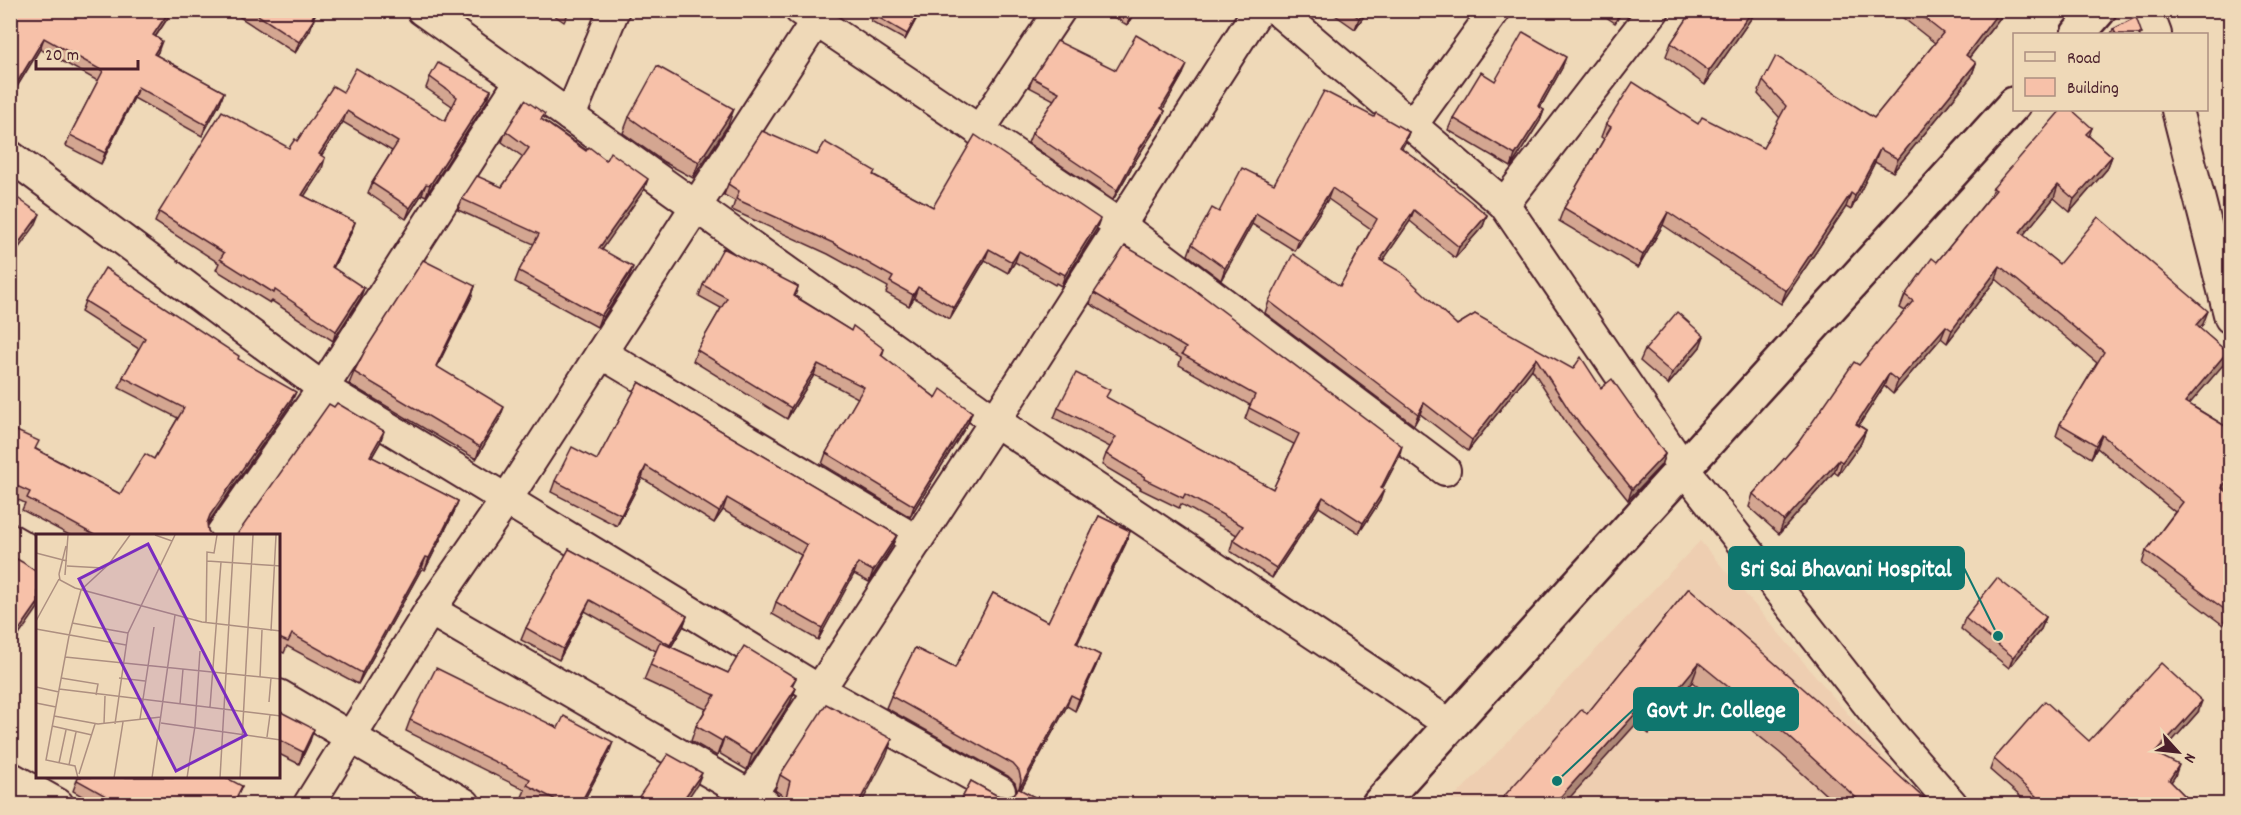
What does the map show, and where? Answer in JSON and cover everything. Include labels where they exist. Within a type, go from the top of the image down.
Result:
[{"type":"main road","points":[[2079,33],[2099,10]]},
{"type":"main road","points":[[1379,804],[2013,105]]},
{"type":"street","points":[[422,10],[995,421],[1451,725]]},
{"type":"street","points":[[570,116],[614,10]]},
{"type":"street","points":[[979,130],[1060,10]]},
{"type":"street","points":[[430,610],[753,802],[819,690],[995,421],[1258,10]]},
{"type":"street","points":[[1277,10],[1504,204],[1684,469],[1889,731],[1952,804]]},
{"type":"street","points":[[1412,125],[1494,10]]},
{"type":"street","points":[[1504,204],[1654,10]]},
{"type":"street","points":[[2147,10],[2156,33]]},
{"type":"street","points":[[309,804],[430,610],[506,500],[697,206],[813,14],[1120,225],[1445,471]]},
{"type":"street","points":[[221,534],[322,388],[520,81]]},
{"type":"street","points":[[2177,111],[2227,281],[2230,318]]},
{"type":"street","points":[[10,156],[322,388],[819,690],[1000,791]]},
{"type":"street","points":[[601,353],[917,541]]},
{"type":"street","points":[[10,539],[36,554]]},
{"type":"street","points":[[280,696],[465,804]]},
{"type":"street","points":[[10,777],[42,794]]},
{"type":"shaded area","points":[[1700,541],[1925,804],[1448,804]]},
{"type":"building","points":[[10,10],[170,10],[153,35],[162,41],[154,54],[224,92],[206,125],[138,87],[105,153],[70,135],[103,71],[44,38],[10,94]]},
{"type":"building","points":[[250,10],[316,10],[312,18],[314,19],[299,42]]},
{"type":"building","points":[[876,10],[920,10],[907,34],[874,15]]},
{"type":"building","points":[[1348,10],[1365,10],[1359,18]]},
{"type":"building","points":[[1693,10],[1753,10],[1709,71],[1671,43]]},
{"type":"building","points":[[1914,10],[2000,10],[1966,55],[1976,63],[1898,159],[1880,149],[1855,196],[1851,193],[1786,291],[1668,212],[1643,255],[1564,208],[1611,127],[1606,124],[1633,82],[1698,124],[1702,117],[1763,148],[1786,106],[1763,81],[1776,56],[1874,118],[1943,33]]},
{"type":"building","points":[[2136,17],[2142,33],[2115,33],[2113,29]]},
{"type":"building","points":[[1523,32],[1566,57],[1538,106],[1544,110],[1515,155],[1453,118],[1481,72],[1495,81]]},
{"type":"building","points":[[1136,35],[1187,65],[1161,108],[1165,111],[1140,148],[1117,190],[1032,133],[1059,92],[1033,78],[1057,41],[1116,70]]},
{"type":"building","points":[[438,63],[491,90],[430,185],[426,184],[410,208],[372,183],[398,142],[347,111],[319,154],[325,158],[302,195],[355,222],[332,267],[364,288],[336,331],[275,290],[274,293],[220,259],[224,253],[159,212],[222,111],[289,148],[295,139],[297,141],[333,86],[343,92],[356,68],[445,121],[457,97],[430,77]]},
{"type":"building","points":[[657,66],[734,109],[699,162],[670,146],[629,117]]},
{"type":"building","points":[[1324,91],[1374,117],[1376,113],[1409,132],[1400,147],[1435,172],[1487,215],[1459,247],[1414,210],[1380,260],[1401,272],[1457,325],[1475,314],[1573,369],[1581,357],[1601,388],[1612,379],[1665,454],[1632,489],[1571,413],[1536,358],[1472,440],[1424,403],[1418,414],[1269,301],[1293,254],[1340,286],[1377,219],[1332,188],[1299,240],[1256,213],[1225,268],[1192,244],[1212,208],[1219,212],[1242,168],[1274,184]]},
{"type":"building","points":[[525,100],[545,114],[541,119],[586,151],[589,147],[606,160],[610,152],[648,179],[599,248],[633,267],[601,316],[519,271],[539,234],[462,199],[477,176],[502,187],[529,148],[506,131]]},
{"type":"building","points":[[2060,111],[2073,111],[2092,128],[2086,134],[2112,156],[2074,199],[2058,185],[2020,232],[2059,264],[2098,217],[2208,311],[2196,325],[2227,352],[2185,402],[2230,429],[2230,474],[2222,488],[2230,494],[2230,609],[2228,612],[2146,551],[2183,502],[2102,435],[2096,445],[2060,424],[2104,352],[2000,266],[1952,330],[1946,326],[1898,381],[1889,374],[1856,424],[1866,430],[1842,462],[1839,460],[1784,521],[1753,494],[1798,443],[1854,362],[1859,365],[1913,301],[1905,295],[1932,258],[1937,262],[1996,190],[1993,188]]},
{"type":"building","points":[[762,131],[817,155],[825,142],[875,171],[873,175],[933,207],[975,135],[1100,219],[1065,275],[1060,272],[1059,274],[1019,251],[1012,262],[989,249],[954,308],[918,287],[913,295],[890,282],[893,277],[833,243],[736,199],[739,191],[728,184]]},
{"type":"building","points":[[16,197],[40,214],[10,255],[10,203],[12,204]]},
{"type":"building","points":[[1125,246],[1175,275],[1402,446],[1381,488],[1384,490],[1363,523],[1323,497],[1276,568],[1233,540],[1243,526],[1185,494],[1183,498],[1144,479],[1145,477],[1106,454],[1116,437],[1058,408],[1076,373],[1110,390],[1106,397],[1273,489],[1299,434],[1249,408],[1255,395],[1182,354],[1186,348],[1094,293]]},
{"type":"building","points":[[723,248],[795,285],[798,287],[794,296],[851,331],[853,326],[884,349],[881,355],[936,398],[941,389],[972,412],[914,506],[826,453],[864,387],[818,364],[791,408],[697,350],[727,298],[703,285]]},
{"type":"building","points":[[423,260],[475,286],[436,366],[504,407],[480,447],[354,372],[366,349]]},
{"type":"building","points":[[105,268],[239,356],[238,359],[296,392],[210,515],[207,523],[210,534],[92,534],[27,498],[30,492],[10,483],[10,428],[39,441],[35,449],[120,494],[145,454],[154,459],[184,408],[123,377],[145,338],[85,301]]},
{"type":"building","points":[[1677,312],[1704,336],[1672,373],[1645,350]]},
{"type":"building","points":[[639,382],[897,535],[873,571],[858,563],[822,628],[776,602],[807,545],[727,498],[719,512],[646,466],[621,515],[555,481],[572,447],[597,460]]},
{"type":"building","points":[[337,403],[384,431],[370,456],[458,501],[429,558],[426,557],[362,673],[292,634],[288,642],[280,638],[280,534],[237,534],[329,404],[334,407]]},
{"type":"building","points":[[1099,516],[1130,531],[1076,643],[1100,655],[1079,699],[1071,695],[1019,789],[1044,802],[1043,804],[959,804],[971,781],[996,795],[1005,797],[1014,794],[1021,780],[1019,771],[1013,764],[891,696],[915,648],[955,668],[993,593],[1048,622]]},
{"type":"building","points":[[569,549],[638,586],[687,616],[670,645],[590,600],[563,649],[526,628]]},
{"type":"building","points":[[10,555],[36,572],[36,606],[10,643]]},
{"type":"building","points":[[1997,578],[2046,617],[2013,657],[1965,618]]},
{"type":"building","points":[[1689,588],[1930,804],[1863,804],[1786,734],[1699,663],[1656,715],[1643,705],[1554,804],[1497,804],[1582,709],[1587,714]]},
{"type":"building","points":[[660,642],[728,673],[744,646],[796,678],[791,685],[796,688],[752,755],[724,738],[722,741],[696,726],[715,695],[650,665]]},
{"type":"building","points":[[2161,663],[2202,701],[2155,753],[2179,765],[2169,780],[2193,804],[2039,804],[2033,799],[2036,796],[1994,759],[2045,701],[2089,741]]},
{"type":"building","points":[[436,668],[558,728],[564,716],[613,742],[580,804],[564,804],[527,785],[530,779],[410,720]]},
{"type":"building","points":[[826,704],[892,739],[858,804],[778,804],[786,797],[790,781],[780,775]]},
{"type":"building","points":[[280,712],[314,729],[303,752],[280,740]]},
{"type":"building","points":[[668,754],[702,773],[680,804],[634,804]]},
{"type":"building","points":[[229,779],[242,786],[233,804],[120,804],[77,780]]},
{"type":"place","name":"Sri Sai Bhavani Hospital","points":[[1998,636]]},
{"type":"place","name":"Govt Jr. College","points":[[1557,781]]}]
